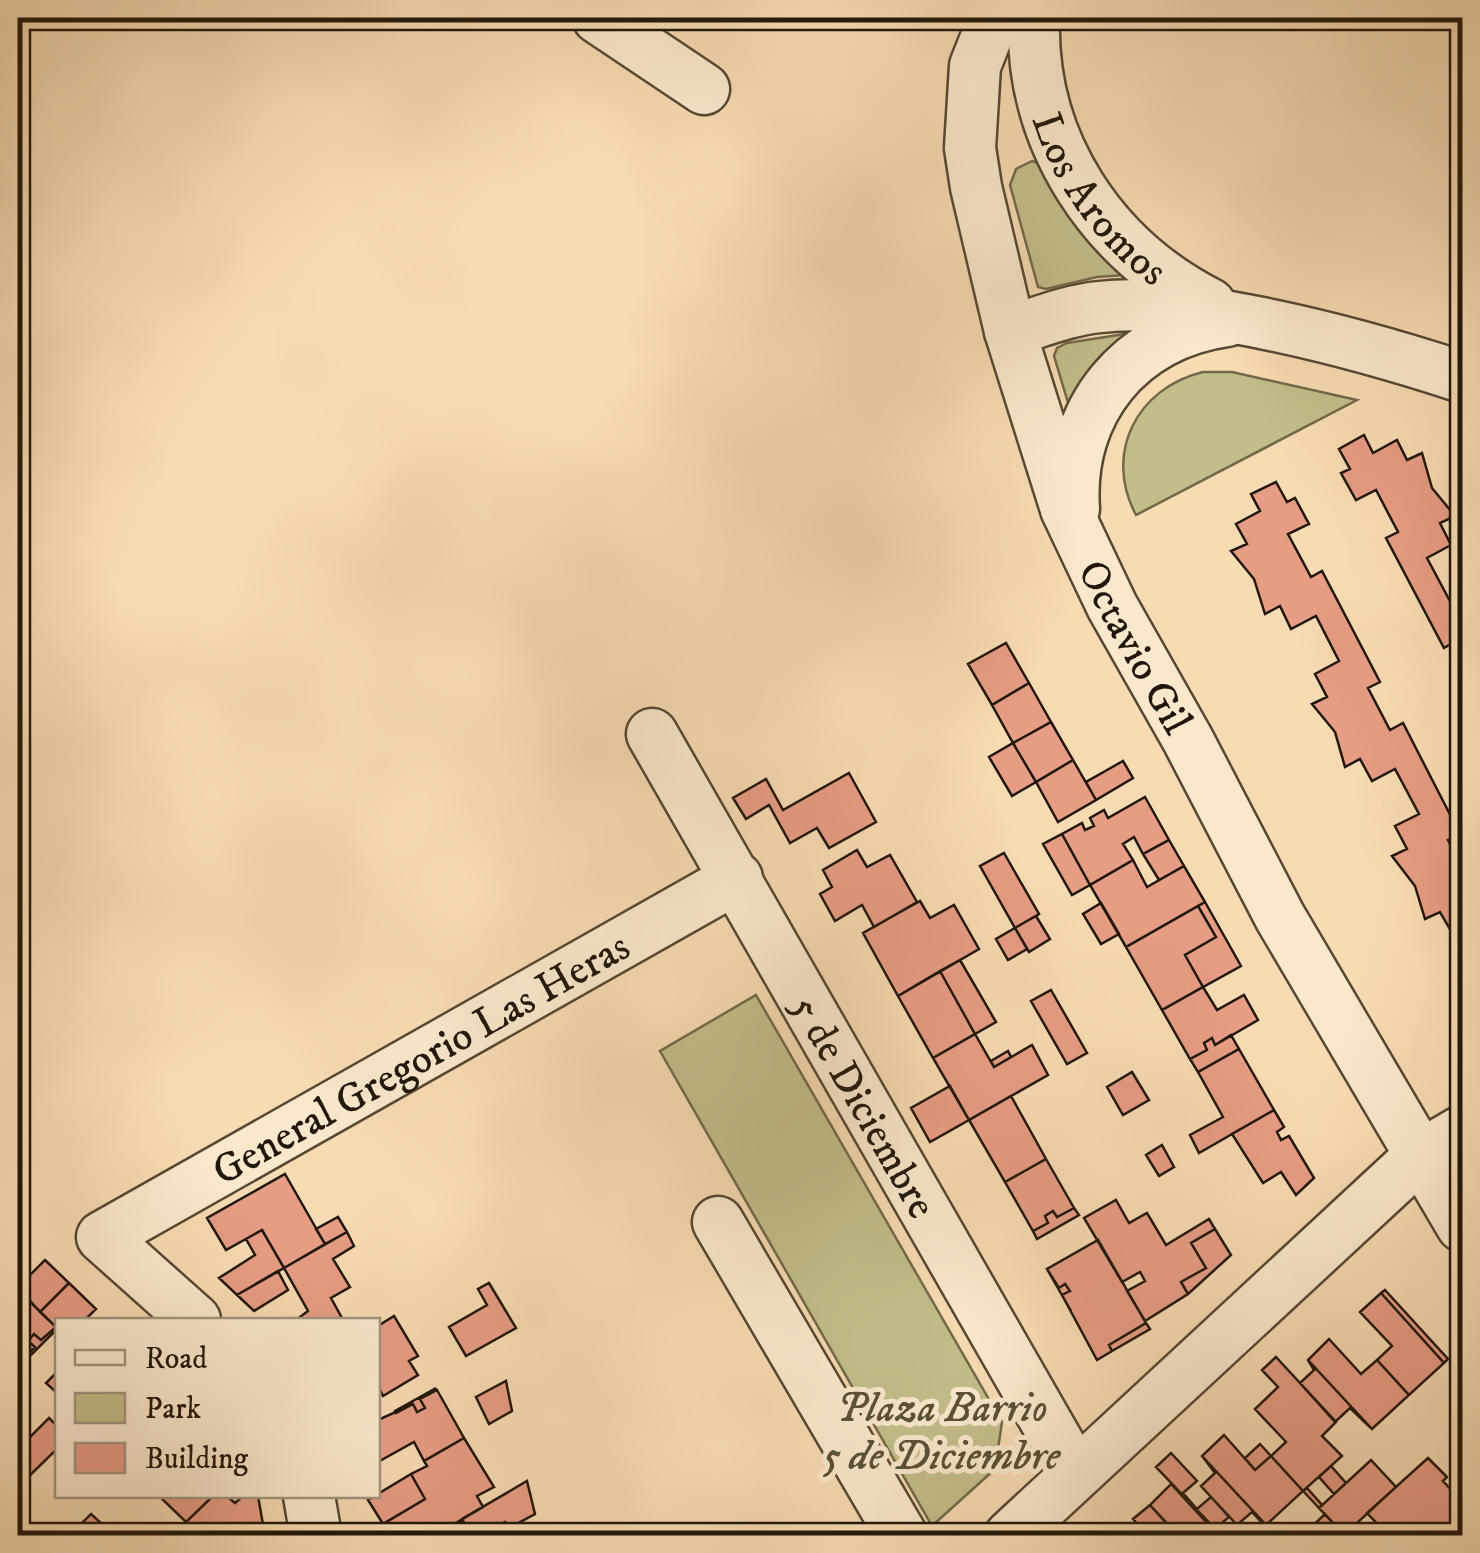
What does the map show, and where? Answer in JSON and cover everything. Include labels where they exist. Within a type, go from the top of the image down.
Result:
[{"type":"street","points":[[598,18],[704,89]]},
{"type":"street","name":"Octavio Gil","points":[[994,18],[975,66],[970,148],[1010,331],[1051,464],[1083,549],[1280,918],[1442,1143],[1462,1226]]},
{"type":"street","name":"Los Aromos","points":[[1034,18],[1036,72],[1042,103],[1068,168],[1087,200],[1130,249],[1166,280],[1247,320]]},
{"type":"street","name":"Los Aromos","points":[[1010,331],[1072,311],[1122,305],[1168,306],[1356,344],[1462,376]]},
{"type":"street","name":"Los Aromos","points":[[1083,549],[1074,513],[1076,459],[1090,417],[1109,387],[1138,356],[1176,334],[1194,327],[1247,320]]},
{"type":"street","name":"5 de Diciembre","points":[[652,734],[1076,1474]]},
{"type":"street","name":"General Gregorio Las Heras","points":[[193,1318],[102,1238],[737,878]]},
{"type":"street","points":[[1010,1536],[1442,1143]]},
{"type":"street","points":[[718,1222],[902,1536]]},
{"type":"street","points":[[310,1498],[316,1536]]},
{"type":"green space","points":[[1032,161],[1046,165],[1127,275],[1097,277],[1046,289],[1038,287],[1010,185],[1016,169]]},
{"type":"green space","points":[[1131,333],[1070,409],[1054,356],[1057,348]]},
{"type":"green space","points":[[1203,372],[1232,372],[1357,400],[1136,515],[1123,469],[1132,426],[1160,392]]},
{"type":"green space","name":"Plaza Barrio 5 de Diciembre","points":[[756,995],[1002,1422],[995,1469],[932,1526],[660,1051]]},
{"type":"building","points":[[1364,435],[1373,453],[1397,440],[1407,460],[1422,453],[1432,488],[1455,516],[1440,523],[1451,545],[1427,558],[1451,603],[1462,597],[1462,653],[1456,641],[1444,648],[1386,538],[1398,532],[1376,490],[1356,500],[1341,473],[1350,469],[1339,449]]},
{"type":"building","points":[[1276,482],[1287,502],[1295,498],[1309,524],[1288,534],[1311,577],[1322,571],[1380,682],[1368,688],[1390,730],[1403,723],[1460,834],[1448,840],[1462,868],[1462,925],[1451,931],[1440,912],[1425,919],[1415,886],[1392,856],[1407,849],[1395,826],[1419,814],[1395,769],[1372,781],[1360,759],[1345,767],[1335,732],[1312,704],[1327,697],[1315,674],[1339,661],[1316,616],[1291,629],[1280,606],[1265,614],[1254,579],[1231,551],[1247,544],[1236,524],[1260,511],[1251,494]]},
{"type":"building","points":[[1006,643],[1029,683],[992,705],[968,664]]},
{"type":"building","points":[[1029,683],[1051,722],[1013,743],[992,705]]},
{"type":"building","points":[[1051,722],[1073,760],[1036,782],[1013,743]]},
{"type":"building","points":[[1013,743],[1036,782],[1012,796],[989,757]]},
{"type":"building","points":[[1073,760],[1096,800],[1058,822],[1036,782]]},
{"type":"building","points":[[1123,761],[1133,778],[1096,800],[1086,782]]},
{"type":"building","points":[[849,773],[876,822],[829,848],[817,828],[790,843],[769,805],[746,819],[733,798],[766,779],[783,810]]},
{"type":"building","points":[[1145,797],[1169,840],[1143,854],[1134,837],[1123,844],[1133,860],[1090,885],[1062,834],[1082,823],[1085,830],[1094,826],[1090,818],[1104,810],[1108,818]]},
{"type":"building","points":[[1062,834],[1090,885],[1072,895],[1043,844]]},
{"type":"building","points":[[1169,840],[1184,866],[1159,880],[1143,854]]},
{"type":"building","points":[[857,850],[867,867],[890,855],[917,902],[874,927],[862,905],[835,921],[820,894],[832,887],[823,870]]},
{"type":"building","points":[[1004,853],[1039,914],[1015,928],[980,866]]},
{"type":"building","points":[[1133,860],[1147,887],[1184,866],[1205,902],[1126,947],[1090,885]]},
{"type":"building","points":[[920,901],[930,918],[954,905],[979,949],[898,996],[863,933]]},
{"type":"building","points":[[1205,902],[1241,966],[1203,987],[1185,955],[1216,937],[1198,906]]},
{"type":"building","points":[[1101,903],[1119,934],[1101,944],[1083,914]]},
{"type":"building","points":[[1198,906],[1216,937],[1185,955],[1203,987],[1162,1010],[1126,947]]},
{"type":"building","points":[[1036,916],[1050,939],[1029,952],[1015,928]]},
{"type":"building","points":[[1015,928],[1027,949],[1008,960],[996,939]]},
{"type":"building","points":[[960,960],[996,1022],[975,1034],[940,971]]},
{"type":"building","points":[[940,971],[975,1034],[933,1058],[898,996]]},
{"type":"building","points":[[1203,987],[1217,1010],[1244,995],[1258,1020],[1215,1045],[1212,1038],[1204,1043],[1207,1050],[1190,1059],[1162,1010]]},
{"type":"building","points":[[1051,990],[1087,1053],[1067,1064],[1031,1001]]},
{"type":"building","points":[[975,1034],[994,1067],[1032,1045],[1048,1075],[969,1120],[933,1058]]},
{"type":"building","points":[[1231,1035],[1239,1049],[1198,1072],[1190,1059],[1207,1050],[1204,1043],[1212,1038],[1215,1045]]},
{"type":"building","points":[[1239,1049],[1274,1110],[1199,1153],[1190,1135],[1223,1117],[1198,1072]]},
{"type":"building","points":[[1008,1051],[1011,1057],[994,1067],[991,1061]]},
{"type":"building","points":[[1132,1072],[1149,1100],[1123,1115],[1107,1087]]},
{"type":"building","points":[[950,1086],[969,1120],[930,1142],[911,1108]]},
{"type":"building","points":[[1011,1096],[1046,1159],[1005,1182],[969,1120]]},
{"type":"building","points":[[1274,1110],[1284,1127],[1277,1132],[1281,1140],[1289,1136],[1314,1178],[1296,1195],[1281,1172],[1263,1183],[1232,1134]]},
{"type":"building","points":[[1162,1145],[1174,1167],[1159,1176],[1146,1155]]},
{"type":"building","points":[[1046,1159],[1074,1208],[1057,1217],[1053,1211],[1045,1216],[1048,1223],[1033,1231],[1005,1182]]},
{"type":"building","points":[[285,1174],[325,1244],[284,1268],[262,1230],[226,1250],[207,1218]]},
{"type":"building","points":[[1116,1200],[1129,1223],[1147,1213],[1166,1245],[1209,1219],[1215,1229],[1191,1243],[1206,1268],[1181,1282],[1188,1294],[1145,1321],[1127,1291],[1145,1281],[1140,1272],[1122,1282],[1084,1218]]},
{"type":"building","points":[[1074,1208],[1079,1215],[1037,1239],[1033,1231],[1048,1223],[1045,1216],[1053,1211],[1057,1217]]},
{"type":"building","points":[[338,1217],[347,1232],[325,1244],[316,1229]]},
{"type":"building","points":[[1215,1229],[1231,1255],[1188,1294],[1181,1282],[1206,1268],[1191,1243]]},
{"type":"building","points":[[262,1230],[284,1268],[237,1295],[219,1278],[255,1255],[246,1239]]},
{"type":"building","points":[[347,1232],[354,1246],[333,1259],[350,1287],[331,1298],[342,1318],[299,1318],[308,1311],[284,1268]]},
{"type":"building","points":[[1098,1240],[1146,1323],[1109,1345],[1112,1351],[1097,1360],[1062,1295],[1070,1291],[1065,1284],[1059,1288],[1047,1269]]},
{"type":"building","points":[[45,1260],[69,1283],[40,1312],[18,1287]]},
{"type":"building","points":[[1047,1269],[1059,1288],[1065,1284],[1070,1291],[1062,1295],[1071,1311]]},
{"type":"building","points":[[278,1271],[288,1290],[254,1311],[237,1295]]},
{"type":"building","points":[[69,1283],[96,1309],[87,1318],[55,1318],[55,1326],[40,1312]]},
{"type":"building","points":[[489,1283],[516,1328],[466,1356],[449,1327],[487,1305],[478,1289]]},
{"type":"building","points":[[18,1290],[55,1328],[41,1340],[34,1334],[28,1341],[35,1347],[21,1361]]},
{"type":"building","points":[[1385,1290],[1448,1359],[1444,1363],[1381,1293]]},
{"type":"building","points":[[1381,1293],[1444,1363],[1409,1395],[1377,1360],[1392,1346],[1360,1312]]},
{"type":"building","points":[[394,1316],[418,1356],[409,1361],[418,1375],[383,1396],[380,1390],[380,1325]]},
{"type":"building","points":[[1146,1323],[1150,1329],[1112,1351],[1109,1345]]},
{"type":"building","points":[[55,1328],[23,1363],[35,1347],[28,1341],[34,1334],[41,1340]]},
{"type":"building","points":[[1329,1339],[1361,1374],[1377,1360],[1409,1395],[1372,1429],[1308,1360]]},
{"type":"building","points":[[1276,1357],[1336,1422],[1322,1436],[1342,1456],[1303,1491],[1271,1456],[1286,1442],[1255,1409],[1278,1387],[1262,1370]]},
{"type":"building","points":[[1308,1360],[1372,1429],[1350,1408],[1335,1422],[1300,1383],[1314,1370]]},
{"type":"building","points":[[55,1374],[55,1391],[46,1383]]},
{"type":"building","points":[[506,1381],[512,1411],[489,1424],[476,1397]]},
{"type":"building","points":[[436,1388],[420,1399],[425,1408],[417,1412],[413,1404],[396,1413],[395,1411]]},
{"type":"building","points":[[437,1390],[464,1438],[424,1461],[414,1442],[380,1461],[380,1419],[413,1404],[417,1412],[425,1408],[420,1399]]},
{"type":"building","points":[[49,1418],[55,1424],[55,1451],[21,1484],[18,1449]]},
{"type":"building","points":[[1462,1426],[1460,1472],[1451,1453],[1461,1448],[1454,1434]]},
{"type":"building","points":[[1224,1435],[1255,1470],[1271,1456],[1303,1491],[1266,1525],[1202,1456]]},
{"type":"building","points":[[464,1438],[494,1487],[477,1496],[483,1507],[434,1536],[391,1536],[383,1524],[425,1499],[411,1474],[427,1466],[424,1461]]},
{"type":"building","points":[[1260,1444],[1271,1456],[1255,1470],[1245,1458]]},
{"type":"building","points":[[1171,1453],[1197,1481],[1183,1493],[1197,1509],[1211,1497],[1229,1517],[1216,1528],[1222,1536],[1156,1467]]},
{"type":"building","points":[[1202,1456],[1265,1526],[1252,1512],[1237,1525],[1201,1486],[1215,1473]]},
{"type":"building","points":[[1428,1458],[1447,1477],[1443,1481],[1457,1496],[1462,1491],[1462,1532],[1458,1536],[1426,1536],[1422,1531],[1418,1536],[1389,1536],[1367,1513]]},
{"type":"building","points":[[1371,1460],[1396,1487],[1344,1535],[1319,1508]]},
{"type":"building","points":[[1331,1466],[1346,1483],[1334,1494],[1319,1477]]},
{"type":"building","points":[[411,1474],[425,1499],[383,1524],[368,1500],[380,1498],[380,1493]]},
{"type":"building","points":[[527,1481],[535,1514],[509,1528],[505,1522],[482,1536],[472,1536],[462,1519]]},
{"type":"building","points":[[1171,1484],[1219,1536],[1178,1536],[1150,1505]]},
{"type":"building","points":[[1307,1488],[1322,1505],[1319,1508],[1303,1491]]},
{"type":"building","points":[[161,1498],[211,1498],[186,1522]]},
{"type":"building","points":[[211,1498],[229,1498],[235,1503],[241,1498],[258,1498],[265,1536],[200,1536],[186,1522]]},
{"type":"building","points":[[1150,1505],[1175,1536],[1148,1536],[1133,1519]]},
{"type":"building","points":[[91,1514],[115,1536],[74,1536],[72,1533]]},
{"type":"building","points":[[1325,1514],[1344,1535],[1302,1536]]}]
